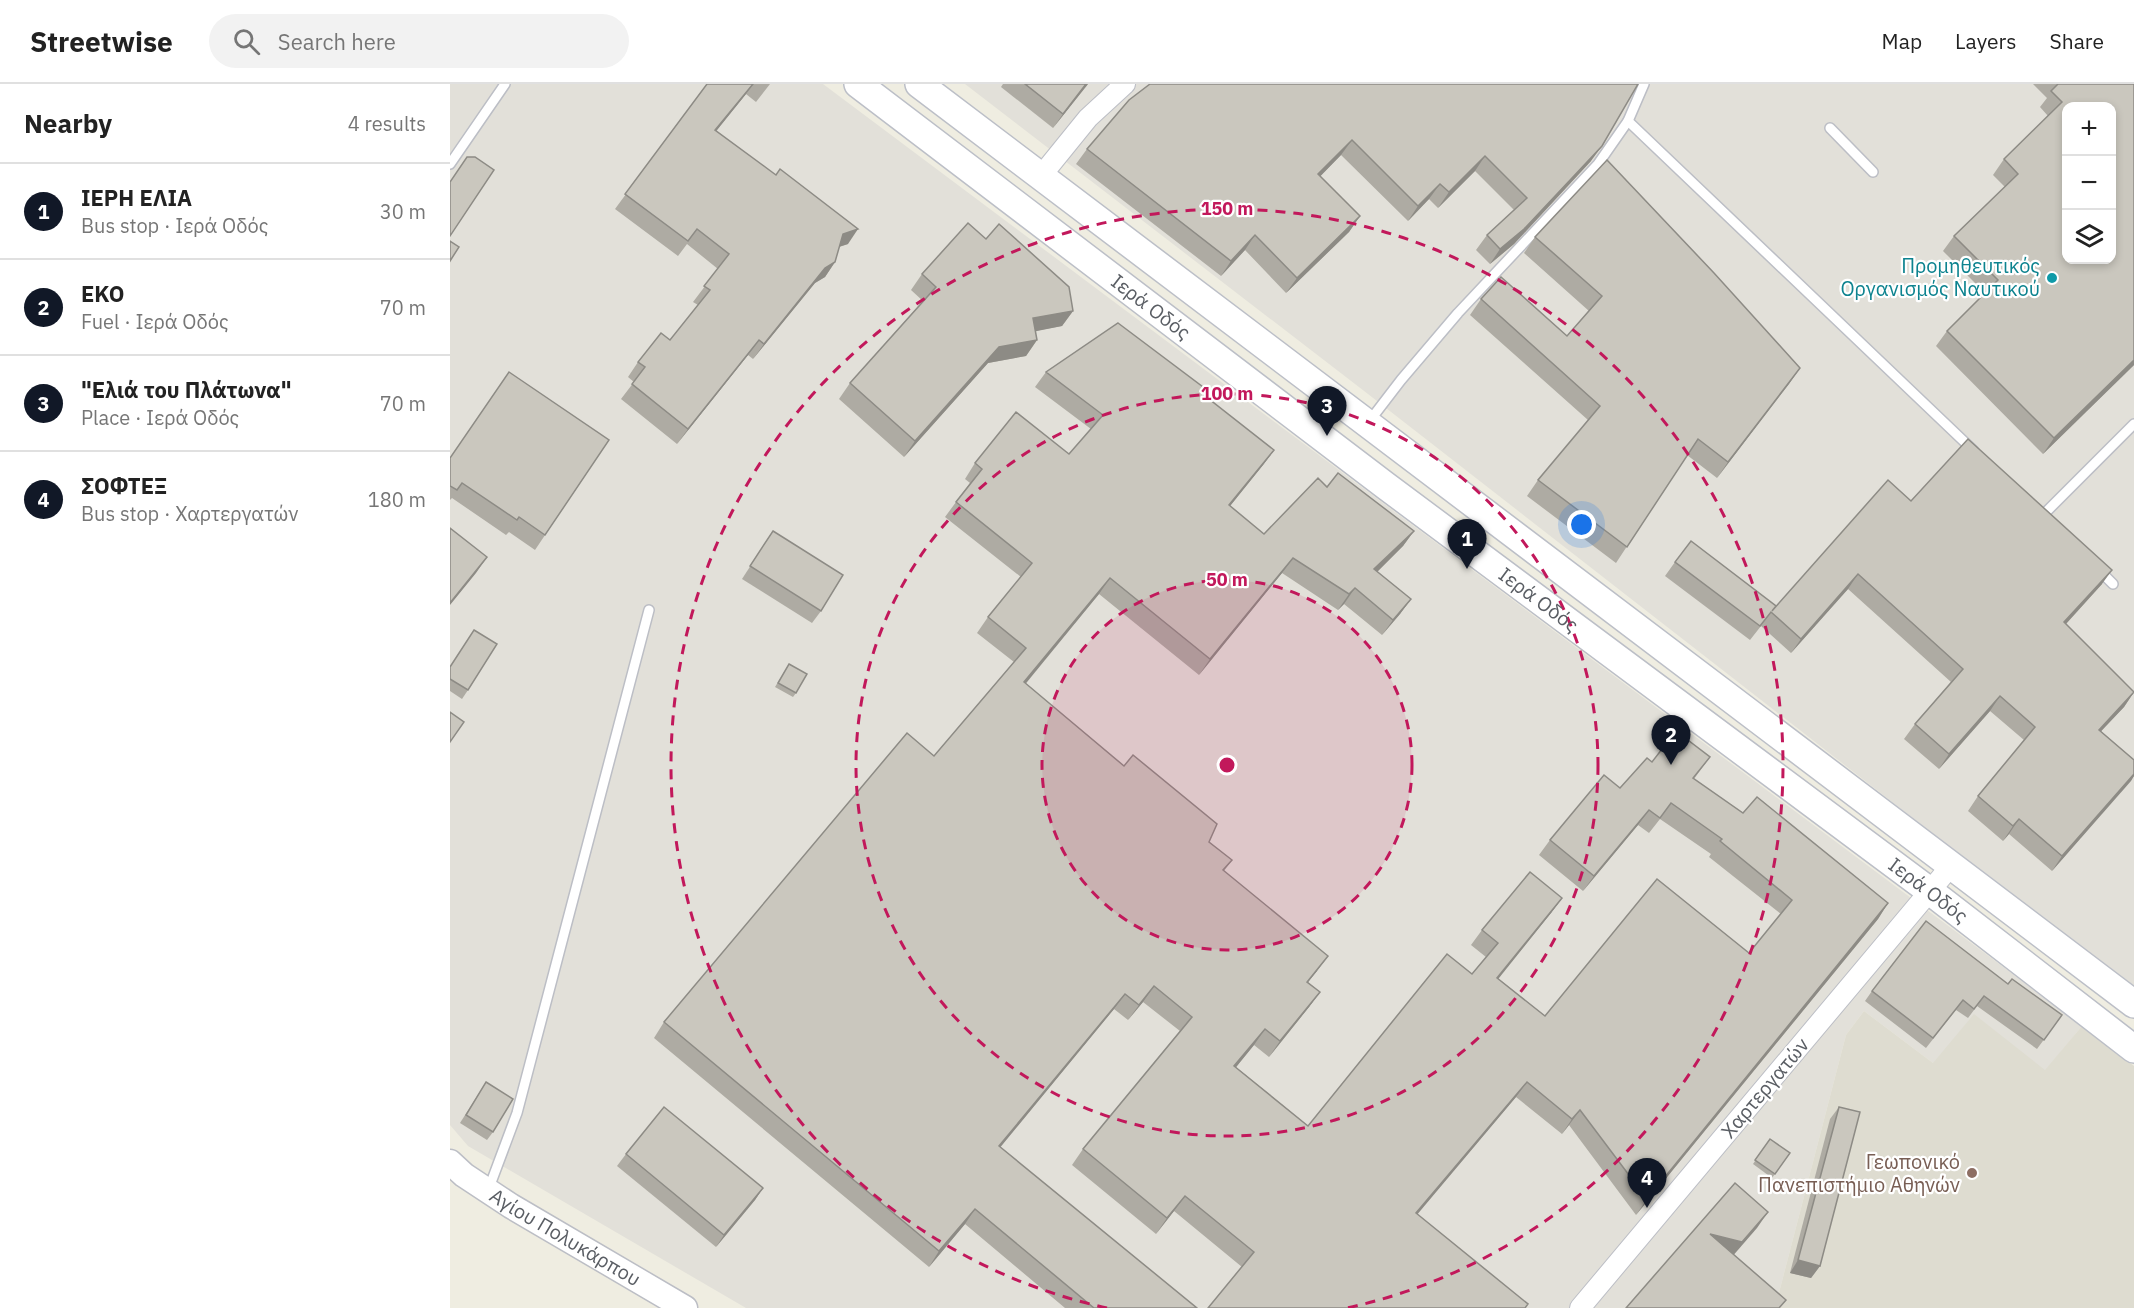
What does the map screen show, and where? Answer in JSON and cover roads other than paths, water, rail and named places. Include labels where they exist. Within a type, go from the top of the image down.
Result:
[{"type":"main road","name":"Ιερά Οδός","points":[[858,84],[1394,492],[1931,892],[2134,1048]]},
{"type":"main road","name":"Ιερά Οδός","points":[[919,84],[1950,867],[2134,1004]]},
{"type":"street","points":[[1041,176],[1088,118],[1125,84]]},
{"type":"street","name":"Χαρτεργατών","points":[[1580,1308],[1950,867]]},
{"type":"street","name":"Αγίου Πολυκάρπου","points":[[450,1162],[464,1175],[488,1191],[685,1308]]},
{"type":"lane","points":[[450,164],[505,84]]},
{"type":"lane","points":[[1368,424],[1401,380],[1450,322],[1598,164],[1628,121],[1644,84]]},
{"type":"lane","points":[[1628,121],[1983,460]]},
{"type":"lane","points":[[1830,128],[1873,172]]},
{"type":"lane","points":[[2042,516],[2134,424]]},
{"type":"lane","points":[[2034,508],[2050,524]]},
{"type":"lane","points":[[2090,561],[2113,584]]},
{"type":"lane","points":[[488,1191],[517,1113],[649,610]]},
{"type":"place","name":"Προμηθευτικός Οργανισμός Ναυτικού","points":[[2052,278]]},
{"type":"place","name":"\"Ελιά του Πλάτωνα\"","points":[[1327,436]]},
{"type":"place","name":"ΙΕΡΗ ΕΛΙΑ","points":[[1467,569]]},
{"type":"place","name":"EKO","points":[[1671,765]]},
{"type":"place","name":"Γεωπονικό Πανεπιστήμιο Αθηνών","points":[[1972,1173]]},
{"type":"place","name":"ΣΟΦΤΕΞ","points":[[1647,1208]]}]
